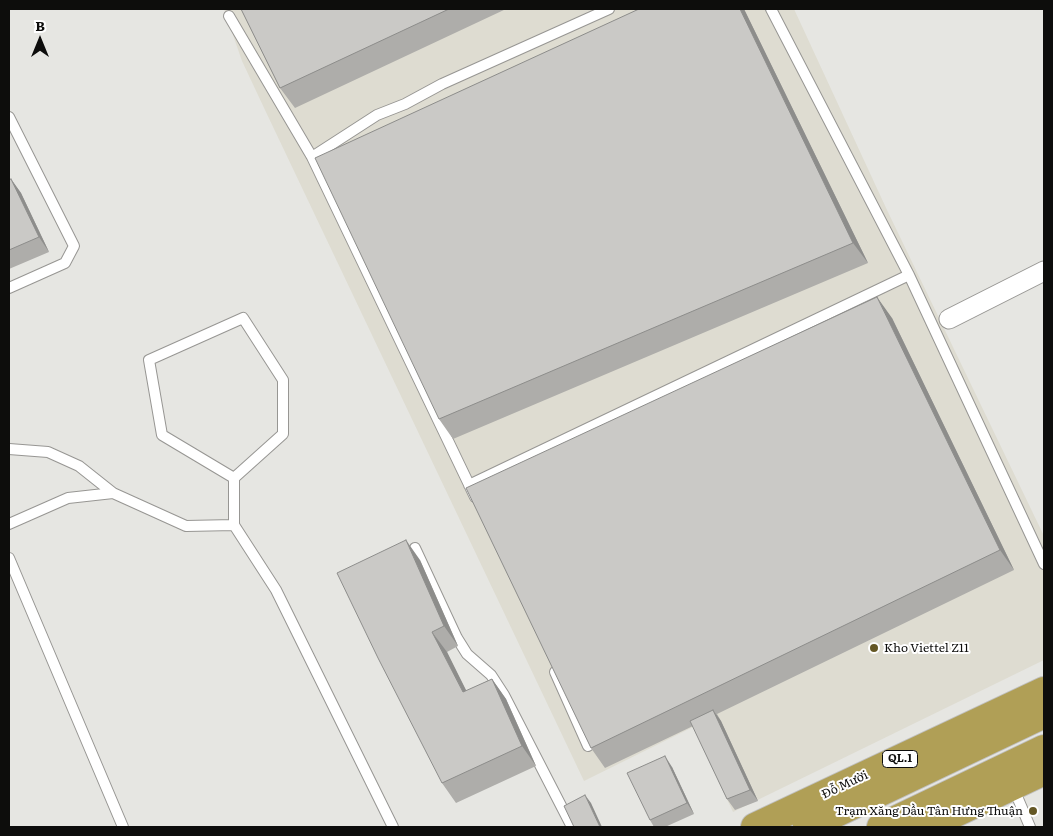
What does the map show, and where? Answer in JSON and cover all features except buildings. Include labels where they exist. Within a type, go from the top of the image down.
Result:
[{"type":"highway","name":"Đỗ Mười","points":[[755,827],[1044,691]]},
{"type":"highway","name":"Đỗ Mười","points":[[807,827],[1044,714]]},
{"type":"highway","points":[[881,827],[1044,749]]},
{"type":"highway","points":[[926,827],[1044,771]]},
{"type":"street","points":[[950,318],[1044,271]]},
{"type":"lane","points":[[312,157],[377,114],[405,104],[442,84],[609,9]]},
{"type":"lane","points":[[771,9],[909,275],[1044,564]]},
{"type":"lane","points":[[228,16],[312,157],[480,508]]},
{"type":"lane","points":[[9,117],[74,246],[65,263],[9,288]]},
{"type":"lane","points":[[469,485],[909,275]]},
{"type":"lane","points":[[234,478],[162,435],[149,360],[243,318],[282,380],[282,434],[234,478],[234,525],[276,590],[393,827]]},
{"type":"lane","points":[[9,449],[48,452],[79,466],[113,493],[186,526],[234,525]]},
{"type":"lane","points":[[9,524],[68,498],[113,493]]},
{"type":"lane","points":[[414,548],[457,638],[467,654],[491,675],[504,695],[572,827]]},
{"type":"lane","points":[[9,558],[122,827]]},
{"type":"lane","points":[[548,658],[588,746]]},
{"type":"lane","points":[[1013,786],[1030,827]]},
{"type":"shaded area","points":[[224,9],[794,9],[887,210],[1044,536],[1044,660],[733,812],[693,727],[584,781],[242,61]]},
{"type":"place","name":"Kho Viettel Z11","points":[[874,648]]},
{"type":"place","name":"Trạm Xăng Dầu Tân Hưng Thuận","points":[[1033,811]]}]
